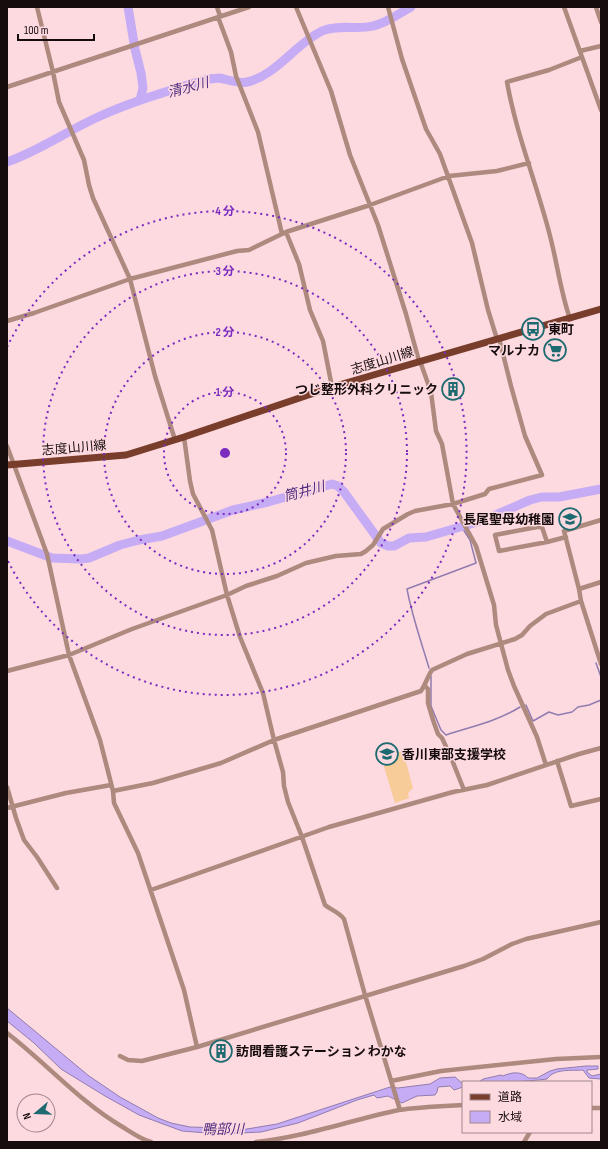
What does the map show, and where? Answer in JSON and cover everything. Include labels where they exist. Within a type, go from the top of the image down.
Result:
[{"type":"main road","name":"志度山川線","points":[[10,464],[52,462],[126,455],[332,387],[601,310]]},
{"type":"street","points":[[37,7],[59,102],[84,160],[93,198],[130,279],[157,382],[175,440]]},
{"type":"street","points":[[217,7],[231,52],[236,76],[258,132],[284,233],[299,264],[310,310],[323,341],[332,387]]},
{"type":"street","points":[[7,86],[249,7]]},
{"type":"street","points":[[296,7],[331,91],[350,155],[370,205],[406,314],[430,392],[436,431],[442,444],[453,504],[472,537],[494,605],[496,625],[514,686],[537,737],[546,765]]},
{"type":"street","points":[[7,671],[69,655],[132,629],[227,595],[246,586],[277,576],[312,561],[336,556],[361,554],[366,551],[375,541],[378,534],[387,525],[415,511],[453,504],[485,494],[490,489],[542,475],[525,436],[498,339],[488,310],[472,243],[449,176],[440,154],[426,129],[402,59],[388,7]]},
{"type":"street","points":[[564,7],[601,110]]},
{"type":"street","points":[[596,7],[601,22]]},
{"type":"street","points":[[580,51],[601,46]]},
{"type":"street","points":[[570,319],[562,297],[550,233],[511,107],[507,82],[549,70],[582,57]]},
{"type":"street","points":[[7,321],[130,279],[237,251],[248,250],[284,233],[370,205],[449,176],[497,171],[529,163]]},
{"type":"street","points":[[184,437],[193,494],[212,530],[227,595],[240,636],[263,693],[283,772],[284,786],[288,802],[302,837],[325,905],[340,914],[344,919],[399,1108]]},
{"type":"street","points":[[7,446],[10,464],[47,554],[69,655],[94,722],[110,785],[113,791],[114,803],[138,853],[151,890],[184,990],[197,1047]]},
{"type":"street","points":[[601,520],[564,531],[581,601],[601,664]]},
{"type":"street","points":[[546,542],[542,527],[495,535],[499,551],[546,542],[566,537]]},
{"type":"street","points":[[578,589],[601,582]]},
{"type":"street","points":[[113,791],[153,783],[222,762],[274,740],[318,724],[421,691],[425,686],[428,675],[432,670],[467,654],[515,639],[546,614],[581,601]]},
{"type":"street","points":[[425,686],[428,689],[428,703],[438,734],[442,738],[450,755],[464,790]]},
{"type":"street","points":[[151,890],[358,818],[464,790],[487,786],[557,761],[601,748]]},
{"type":"street","points":[[557,761],[572,806],[601,799]]},
{"type":"street","points":[[7,808],[13,808],[66,793],[110,785]]},
{"type":"street","points":[[7,787],[24,840],[57,888]]},
{"type":"street","points":[[120,1056],[128,1060],[142,1061],[197,1047],[477,962],[512,944],[526,939],[601,922]]},
{"type":"street","points":[[7,1033],[28,1049],[93,1108],[110,1120],[149,1141]]},
{"type":"street","points":[[391,1082],[441,1071],[556,1059],[601,1057]]},
{"type":"street","points":[[256,1142],[271,1141],[307,1133],[399,1108],[462,1105]]},
{"type":"street","points":[[524,1142],[529,1133]]},
{"type":"street","points":[[139,1142],[149,1141]]},
{"type":"shaded area","points":[[403,751],[413,788],[408,793],[409,798],[395,803],[384,767],[388,755]]},
{"type":"water","name":"鴨部川","points":[[7,1008],[89,1076],[120,1097],[158,1118],[171,1123],[190,1127],[226,1128],[231,1130],[277,1124],[390,1087],[398,1088],[430,1084],[440,1078],[455,1077],[462,1083],[462,1087],[454,1090],[450,1086],[438,1087],[435,1095],[417,1096],[402,1103],[388,1096],[377,1098],[374,1095],[298,1123],[261,1132],[220,1134],[182,1131],[139,1115],[61,1069],[34,1043],[7,1021]]},
{"type":"water","points":[[598,1066],[598,1069],[587,1070],[587,1072],[592,1076],[601,1074],[601,1079],[589,1078],[583,1070],[568,1070],[554,1073],[547,1079],[526,1081],[480,1081],[483,1079],[513,1073],[523,1074],[528,1078],[537,1078],[557,1069]]},
{"type":"waterway","points":[[128,7],[143,88],[140,100]]},
{"type":"waterway","name":"清水川","points":[[7,162],[42,147],[98,117],[152,96],[208,79],[220,78],[234,82],[247,82],[258,78],[268,73],[303,43],[322,31],[341,27],[367,27],[378,25],[388,21],[411,7]]},
{"type":"waterway","name":"筒井川","points":[[7,541],[52,558],[89,558],[120,545],[162,536],[233,510],[332,484],[338,486],[344,492],[381,543],[388,546],[394,546],[409,538],[426,537],[484,520],[530,500],[542,497],[559,497],[601,489]]},
{"type":"waterway","points":[[429,668],[414,619],[407,589],[476,563],[470,540],[461,526]]},
{"type":"waterway","points":[[596,663],[601,677]]},
{"type":"waterway","points":[[431,676],[431,706],[441,730],[446,735],[493,720],[520,707]]},
{"type":"waterway","points":[[526,705],[533,721],[549,712],[558,715],[572,712],[578,707],[589,705],[601,700]]},
{"type":"place","name":"東町","points":[[533,329]]},
{"type":"place","name":"マルナカ","points":[[555,350]]},
{"type":"place","name":"つじ整形外科クリニック","points":[[453,389]]},
{"type":"place","name":"長尾聖母幼稚園","points":[[570,519]]},
{"type":"place","name":"香川東部支援学校","points":[[387,754]]},
{"type":"place","name":"訪問看護ステーション わかな","points":[[221,1051]]}]
